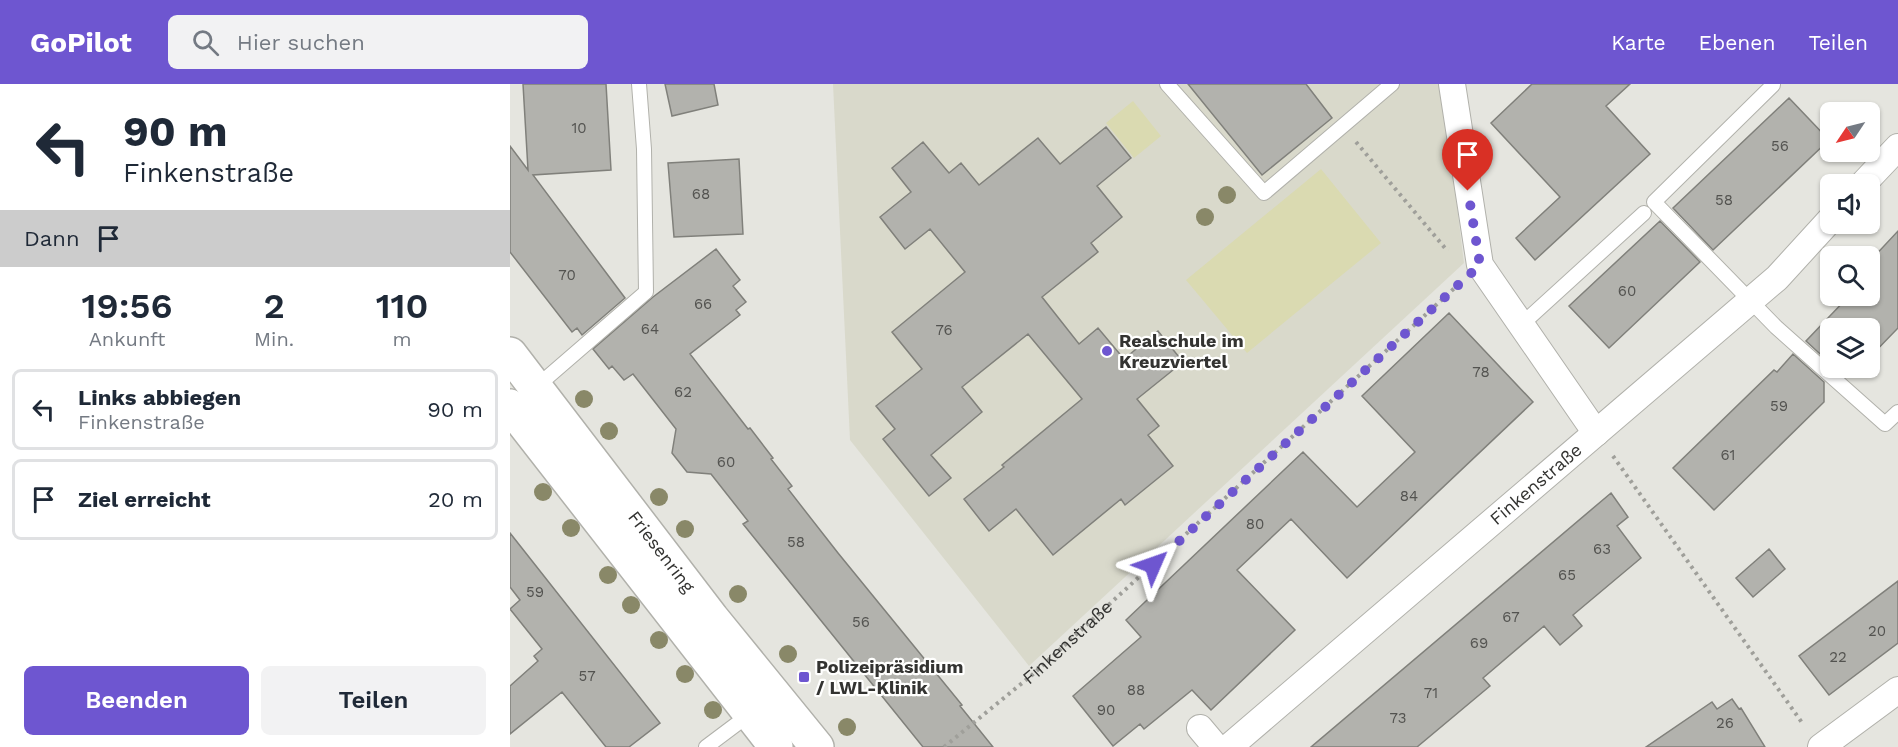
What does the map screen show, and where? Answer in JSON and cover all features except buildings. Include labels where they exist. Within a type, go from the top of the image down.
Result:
[{"type":"main road","name":"Friesenring","points":[[510,354],[519,409],[776,747]]},
{"type":"main road","name":"Friesenring","points":[[519,409],[712,618],[817,747]]},
{"type":"street","name":"Finkenstraße","points":[[1452,84],[1479,260],[1596,434]]},
{"type":"street","points":[[1872,174],[1898,147]]},
{"type":"street","name":"Finkenstraße","points":[[1229,747],[1777,278],[1820,231]]},
{"type":"street","points":[[1821,747],[1898,690]]},
{"type":"street","points":[[1200,728],[1216,747]]},
{"type":"lane","points":[[519,409],[646,292],[644,149],[639,84]]},
{"type":"lane","points":[[1167,84],[1264,193],[1392,84]]},
{"type":"lane","points":[[1773,85],[1654,202],[1776,327],[1885,424],[1898,412]]},
{"type":"lane","points":[[1521,325],[1644,213]]},
{"type":"lane","points":[[706,747],[750,714]]},
{"type":"path","points":[[1342,125],[1444,248],[1479,260]]},
{"type":"path","name":"Finkenstraße","points":[[944,747],[1032,675],[1479,260]]},
{"type":"path","points":[[1596,434],[1804,726]]},
{"type":"shaded area","name":"Realschule im Kreuzviertel","points":[[833,84],[1442,84],[1464,263],[1029,666],[850,440]]},
{"type":"green space","points":[[1133,101],[1161,136],[1134,158],[1106,123]]},
{"type":"green space","points":[[1321,169],[1381,243],[1247,353],[1186,280]]},
{"type":"place","name":"Realschule im Kreuzviertel","points":[[1107,351]]},
{"type":"place","name":"Polizeipräsidium / LWL-Klinik","points":[[804,677]]},
{"type":"route","points":[[1153,565],[1480,265],[1468,191]]}]
